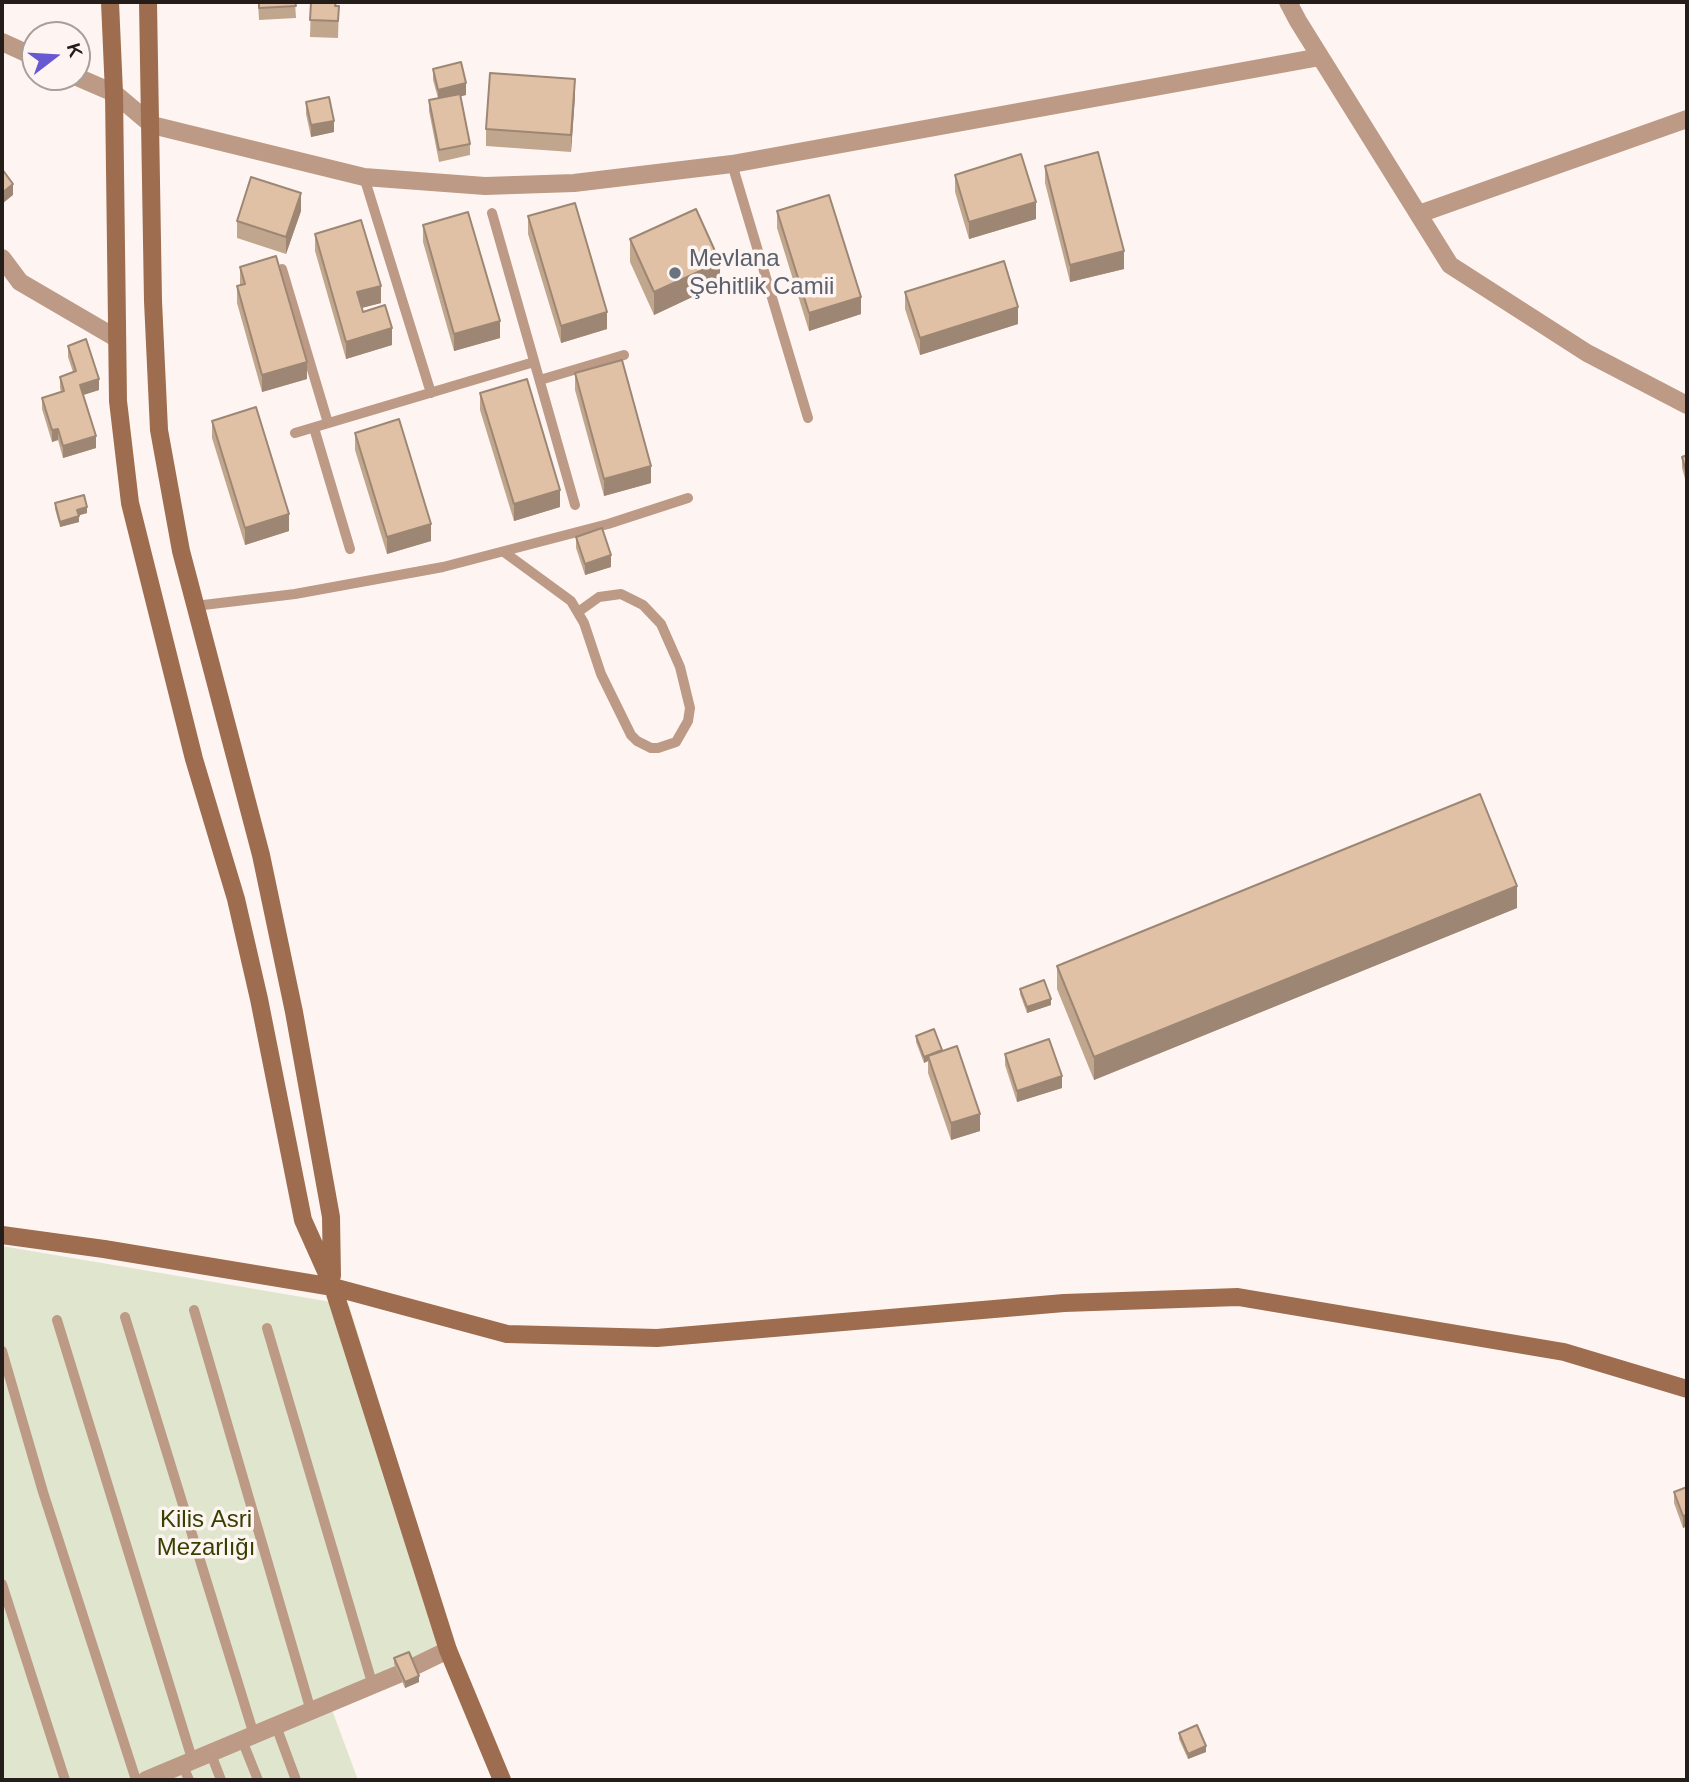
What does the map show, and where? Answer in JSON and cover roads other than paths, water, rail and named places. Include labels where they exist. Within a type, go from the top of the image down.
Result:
[{"type":"street","points":[[110,2],[114,93],[118,401],[130,503],[194,759],[236,899],[303,1220],[333,1287],[448,1650],[502,1780]]},
{"type":"street","points":[[148,2],[153,301],[159,430],[181,551],[261,855],[291,999],[331,1217],[333,1287]]},
{"type":"street","points":[[1288,2],[1450,265],[1587,353],[1687,405]]},
{"type":"street","points":[[2,42],[21,51]]},
{"type":"street","points":[[91,83],[114,93],[152,125],[364,177],[485,186],[574,183],[732,163],[1320,57]]},
{"type":"street","points":[[1419,214],[1687,119]]},
{"type":"street","points":[[2,258],[20,282],[117,338]]},
{"type":"street","points":[[2,289],[20,282]]},
{"type":"street","points":[[2,1235],[333,1287],[507,1335],[657,1338],[1064,1303],[1238,1297],[1564,1352],[1687,1389]]},
{"type":"street","points":[[145,1780],[188,1769],[211,1754],[373,1686],[448,1650]]},
{"type":"lane","points":[[732,163],[808,418]]},
{"type":"lane","points":[[364,177],[431,393]]},
{"type":"lane","points":[[492,213],[575,505]]},
{"type":"lane","points":[[282,269],[328,423]]},
{"type":"lane","points":[[540,380],[624,355]]},
{"type":"lane","points":[[295,433],[534,362]]},
{"type":"lane","points":[[314,428],[350,549]]},
{"type":"lane","points":[[195,606],[295,594],[410,575],[608,524],[688,498]]},
{"type":"lane","points":[[504,552],[561,592],[578,612],[601,674],[631,735],[651,748],[676,742],[688,721],[690,708],[680,667],[661,624],[643,605],[621,594],[599,597],[578,612]]},
{"type":"lane","points":[[194,1310],[312,1711]]},
{"type":"lane","points":[[125,1317],[258,1780]]},
{"type":"lane","points":[[57,1320],[188,1769]]},
{"type":"lane","points":[[267,1328],[373,1686]]},
{"type":"lane","points":[[2,1351],[43,1492],[136,1780]]},
{"type":"lane","points":[[2,1584],[65,1780]]},
{"type":"lane","points":[[276,1726],[296,1780]]},
{"type":"lane","points":[[211,1754],[221,1780]]},
{"type":"place","name":"Mevlana Şehitlik Camii","points":[[675,273]]},
{"type":"park label","name":"Kilis Asri Mezarlığı","points":[[206,1534]]}]
